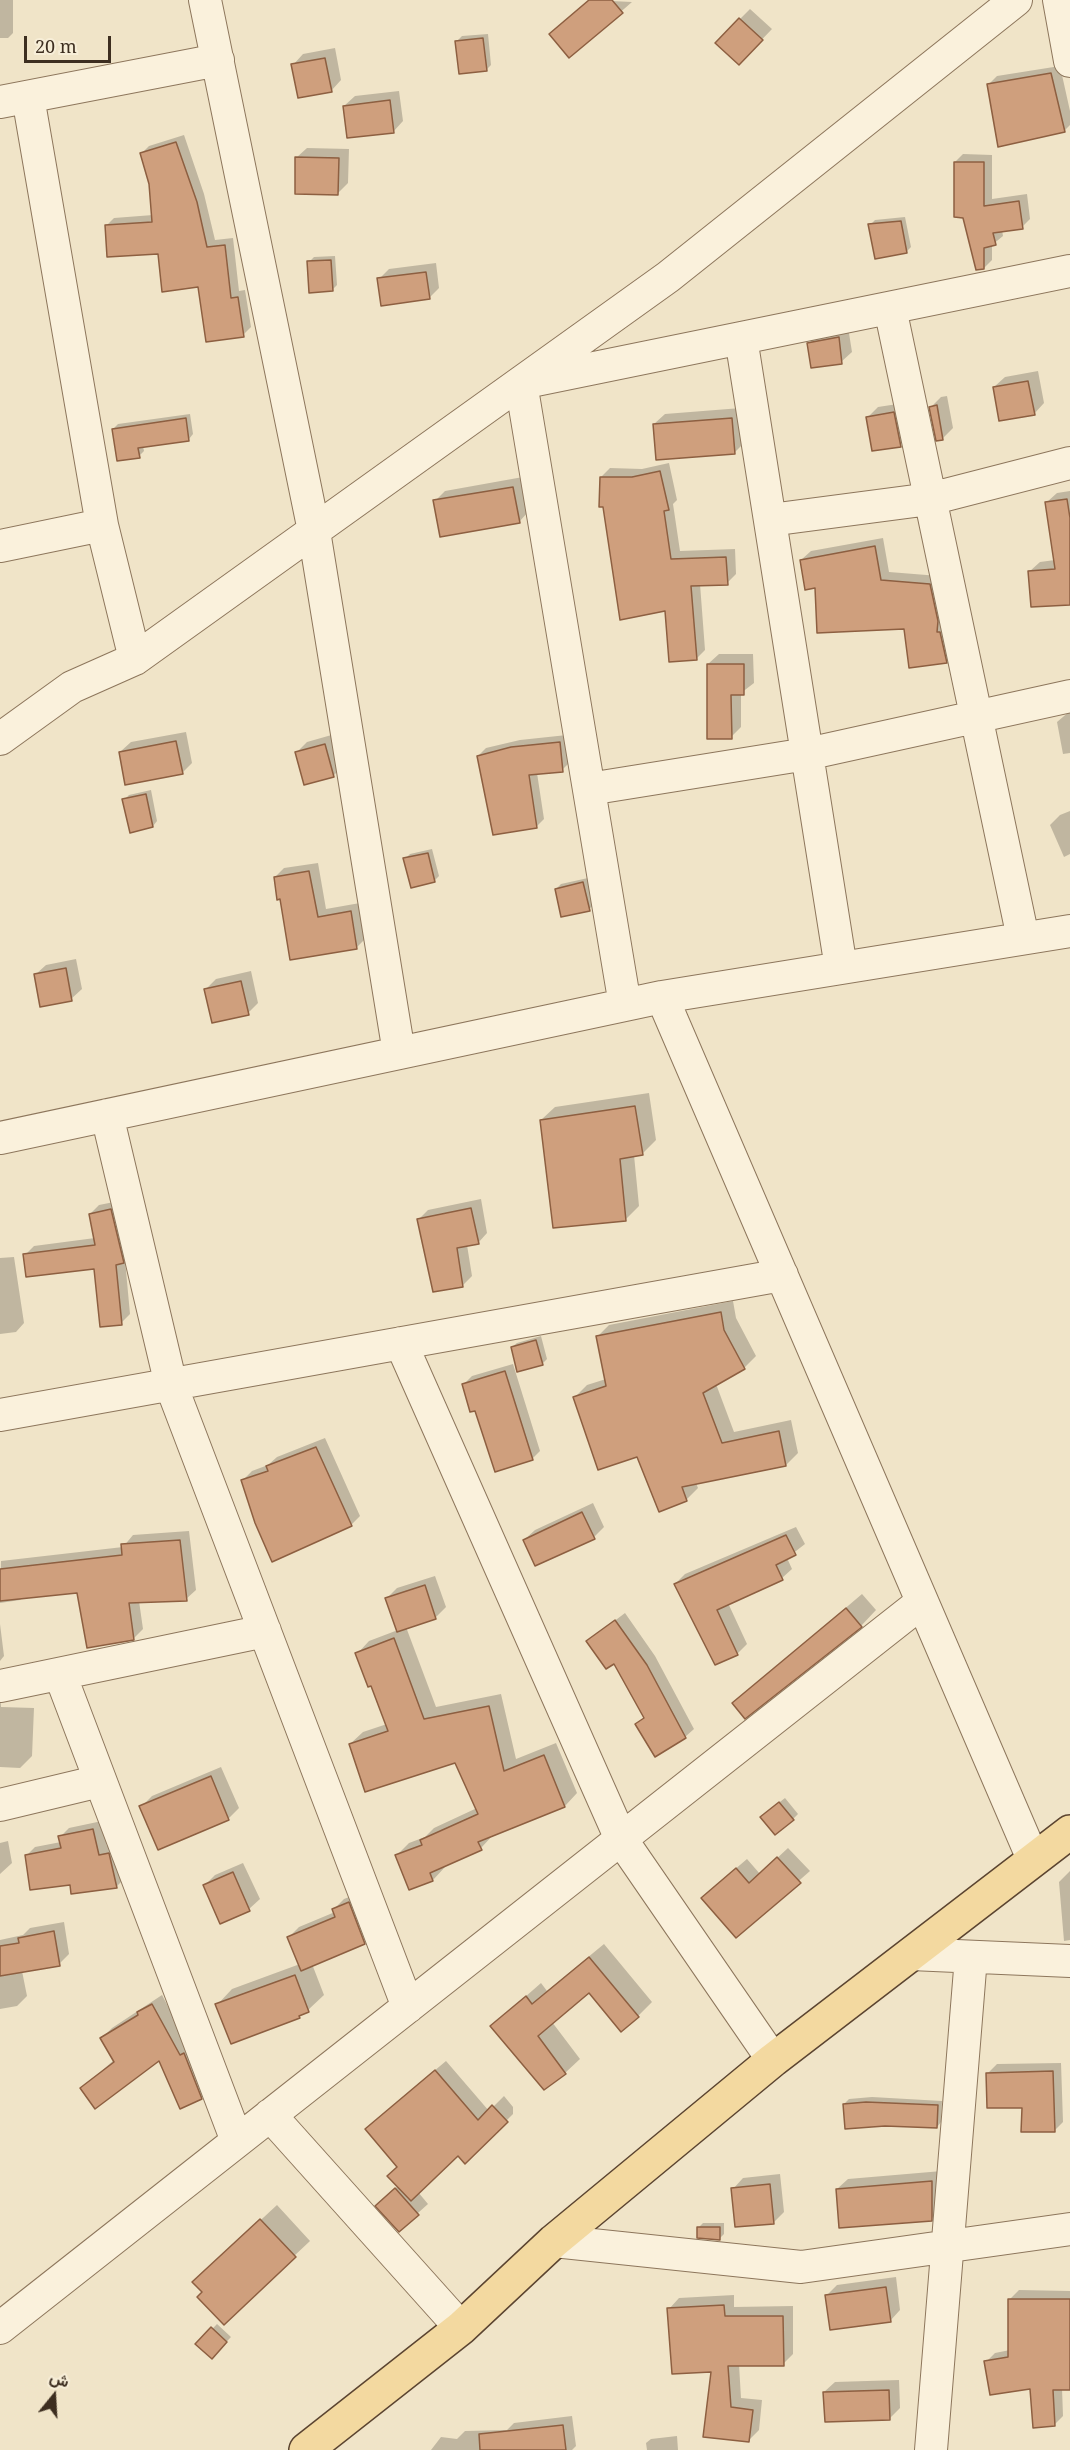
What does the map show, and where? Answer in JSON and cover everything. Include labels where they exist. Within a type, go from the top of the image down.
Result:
[{"type":"main road","points":[[306,2450],[461,2328],[554,2241],[773,2060],[1070,1832]]},
{"type":"street","points":[[206,0],[314,531],[399,1053]]},
{"type":"street","points":[[0,740],[72,687],[135,659],[668,277],[1016,0]]},
{"type":"street","points":[[1059,0],[1070,61]]},
{"type":"street","points":[[135,659],[102,525],[14,99],[218,60]]},
{"type":"street","points":[[521,383],[1070,271]]},
{"type":"street","points":[[890,308],[1023,938]]},
{"type":"street","points":[[741,338],[841,968]]},
{"type":"street","points":[[521,383],[625,1005]]},
{"type":"street","points":[[770,520],[930,499],[1070,463]]},
{"type":"street","points":[[0,546],[102,525]]},
{"type":"street","points":[[589,789],[807,754],[1070,696]]},
{"type":"street","points":[[0,1138],[662,997],[1070,931]]},
{"type":"street","points":[[662,997],[1033,1859]]},
{"type":"street","points":[[106,1115],[171,1385],[408,2007]]},
{"type":"street","points":[[0,1415],[782,1275]]},
{"type":"street","points":[[401,1343],[621,1839],[773,2060]]},
{"type":"street","points":[[0,2328],[922,1602]]},
{"type":"street","points":[[0,1686],[265,1631]]},
{"type":"street","points":[[60,1674],[237,2141]]},
{"type":"street","points":[[0,1805],[100,1781]]},
{"type":"street","points":[[911,1954],[1070,1961]]},
{"type":"street","points":[[931,2450],[971,1957]]},
{"type":"street","points":[[270,2115],[461,2328]]},
{"type":"street","points":[[554,2241],[801,2268],[1070,2229]]},
{"type":"building","points":[[589,0],[612,0],[623,13],[569,58],[549,34]]},
{"type":"building","points":[[739,18],[763,40],[739,65],[715,43]]},
{"type":"building","points":[[483,38],[487,71],[459,74],[455,41]]},
{"type":"building","points":[[325,58],[332,92],[298,98],[291,64]]},
{"type":"building","points":[[1051,73],[1065,132],[998,147],[987,84]]},
{"type":"building","points":[[390,100],[394,133],[347,138],[343,106]]},
{"type":"building","points":[[176,142],[197,202],[207,247],[225,245],[231,298],[238,297],[244,337],[206,342],[198,287],[162,292],[158,254],[107,257],[105,225],[152,222],[149,184],[140,153]]},
{"type":"building","points":[[295,157],[339,158],[338,195],[295,194]]},
{"type":"building","points":[[954,162],[984,162],[984,206],[1019,201],[1023,229],[993,233],[996,245],[984,248],[984,269],[976,270],[963,218],[954,217]]},
{"type":"building","points":[[901,221],[907,253],[875,259],[868,224]]},
{"type":"building","points":[[331,260],[333,291],[309,293],[307,261]]},
{"type":"building","points":[[426,272],[430,299],[381,306],[377,278]]},
{"type":"building","points":[[839,337],[842,364],[811,368],[807,343]]},
{"type":"building","points":[[1028,381],[1035,415],[999,421],[993,387]]},
{"type":"building","points":[[937,405],[943,440],[936,441],[929,407]]},
{"type":"building","points":[[894,412],[901,447],[872,451],[866,417]]},
{"type":"building","points":[[186,418],[189,441],[138,448],[140,458],[117,461],[112,429]]},
{"type":"building","points":[[732,418],[735,454],[656,460],[653,424]]},
{"type":"building","points":[[660,471],[669,510],[664,511],[671,559],[726,557],[728,585],[691,586],[697,660],[669,662],[665,611],[620,620],[603,507],[599,507],[600,477],[632,477]]},
{"type":"building","points":[[513,487],[520,523],[440,537],[433,500]]},
{"type":"building","points":[[1067,499],[1070,518],[1070,605],[1031,607],[1028,571],[1055,569],[1045,502]]},
{"type":"building","points":[[875,546],[881,580],[930,584],[938,621],[937,632],[940,632],[947,663],[909,668],[904,629],[817,633],[815,588],[805,590],[800,560]]},
{"type":"building","points":[[707,664],[744,664],[744,695],[731,695],[732,739],[707,739]]},
{"type":"building","points":[[176,741],[183,774],[125,785],[119,752]]},
{"type":"building","points":[[560,742],[563,772],[529,775],[537,828],[493,835],[477,756],[511,747]]},
{"type":"building","points":[[325,744],[334,777],[304,785],[295,752]]},
{"type":"building","points":[[146,794],[153,827],[130,833],[122,799]]},
{"type":"building","points":[[428,853],[435,882],[411,888],[403,858]]},
{"type":"building","points":[[309,871],[318,917],[351,911],[357,949],[290,960],[274,877]]},
{"type":"building","points":[[583,882],[590,911],[561,917],[555,889]]},
{"type":"building","points":[[66,968],[72,1001],[40,1007],[34,974]]},
{"type":"building","points":[[241,981],[249,1015],[212,1023],[204,989]]},
{"type":"building","points":[[635,1106],[643,1155],[620,1159],[626,1221],[553,1228],[540,1120]]},
{"type":"building","points":[[471,1208],[479,1244],[457,1248],[463,1287],[433,1292],[417,1219]]},
{"type":"building","points":[[111,1209],[124,1263],[116,1265],[122,1325],[100,1327],[94,1269],[26,1277],[23,1254],[95,1245],[89,1214]]},
{"type":"building","points":[[721,1312],[724,1330],[745,1369],[703,1393],[722,1443],[779,1431],[786,1466],[682,1487],[687,1501],[659,1512],[637,1457],[598,1470],[573,1397],[606,1386],[596,1336]]},
{"type":"building","points":[[536,1340],[543,1365],[517,1372],[511,1347]]},
{"type":"building","points":[[505,1371],[533,1460],[495,1472],[475,1411],[470,1412],[462,1384]]},
{"type":"building","points":[[316,1447],[352,1526],[272,1562],[255,1523],[241,1480],[268,1471],[266,1466]]},
{"type":"building","points":[[582,1512],[595,1539],[535,1566],[523,1540]]},
{"type":"building","points":[[786,1535],[796,1555],[776,1565],[783,1580],[717,1610],[738,1655],[715,1665],[674,1584]]},
{"type":"building","points":[[180,1540],[187,1601],[129,1603],[134,1640],[87,1648],[77,1593],[0,1601],[0,1569],[122,1555],[121,1544]]},
{"type":"building","points":[[425,1585],[436,1619],[397,1632],[385,1598]]},
{"type":"building","points":[[846,1608],[862,1627],[745,1719],[732,1703]]},
{"type":"building","points":[[615,1620],[647,1665],[686,1738],[655,1757],[635,1724],[644,1718],[614,1664],[606,1669],[586,1641]]},
{"type":"building","points":[[394,1638],[424,1719],[489,1706],[504,1771],[544,1755],[565,1807],[478,1842],[482,1850],[430,1873],[433,1881],[409,1890],[395,1855],[422,1845],[420,1840],[478,1814],[455,1763],[365,1792],[349,1744],[388,1731],[371,1686],[368,1687],[355,1653]]},
{"type":"building","points":[[211,1776],[229,1820],[158,1850],[139,1806]]},
{"type":"building","points":[[779,1802],[794,1820],[775,1835],[760,1817]]},
{"type":"building","points":[[93,1829],[99,1855],[109,1853],[117,1888],[71,1894],[70,1885],[30,1890],[25,1855],[61,1848],[58,1836]]},
{"type":"building","points":[[777,1857],[801,1883],[736,1938],[701,1898],[736,1868],[749,1883]]},
{"type":"building","points":[[233,1872],[250,1911],[220,1924],[203,1885]]},
{"type":"building","points":[[349,1902],[365,1944],[301,1971],[287,1937],[335,1917],[332,1909]]},
{"type":"building","points":[[54,1931],[60,1966],[0,1976],[0,1946],[19,1943],[18,1938]]},
{"type":"building","points":[[589,1957],[639,2017],[621,2032],[589,1993],[538,2036],[566,2074],[544,2090],[490,2026],[526,1996],[532,2004]]},
{"type":"building","points":[[295,1975],[309,2012],[299,2016],[300,2018],[231,2044],[215,2004]]},
{"type":"building","points":[[152,2004],[180,2055],[184,2053],[202,2099],[180,2109],[159,2061],[95,2109],[80,2088],[114,2062],[100,2038]]},
{"type":"building","points":[[435,2070],[478,2120],[492,2105],[508,2122],[465,2164],[458,2156],[411,2201],[387,2176],[397,2167],[365,2129]]},
{"type":"building","points":[[1053,2071],[1055,2132],[1021,2132],[1022,2108],[987,2108],[986,2073]]},
{"type":"building","points":[[866,2102],[938,2105],[937,2128],[885,2126],[845,2129],[843,2104]]},
{"type":"building","points":[[932,2181],[932,2221],[839,2228],[836,2189]]},
{"type":"building","points":[[770,2184],[774,2224],[735,2227],[731,2188]]},
{"type":"building","points":[[395,2188],[419,2215],[399,2232],[375,2206]]},
{"type":"building","points":[[260,2219],[296,2257],[224,2325],[197,2297],[202,2292],[192,2282]]},
{"type":"building","points":[[697,2227],[720,2227],[720,2240],[697,2238]]},
{"type":"building","points":[[886,2287],[891,2322],[830,2330],[825,2295]]},
{"type":"building","points":[[1008,2299],[1070,2299],[1070,2390],[1053,2390],[1055,2426],[1033,2428],[1030,2389],[990,2395],[984,2361],[1008,2357]]},
{"type":"building","points":[[724,2305],[725,2316],[783,2316],[784,2366],[728,2366],[731,2407],[753,2410],[749,2442],[703,2437],[711,2372],[672,2374],[667,2308]]},
{"type":"building","points":[[211,2327],[227,2342],[212,2359],[195,2344]]},
{"type":"building","points":[[889,2390],[890,2420],[825,2422],[823,2392]]},
{"type":"building","points":[[563,2425],[566,2450],[480,2450],[479,2434]]}]
